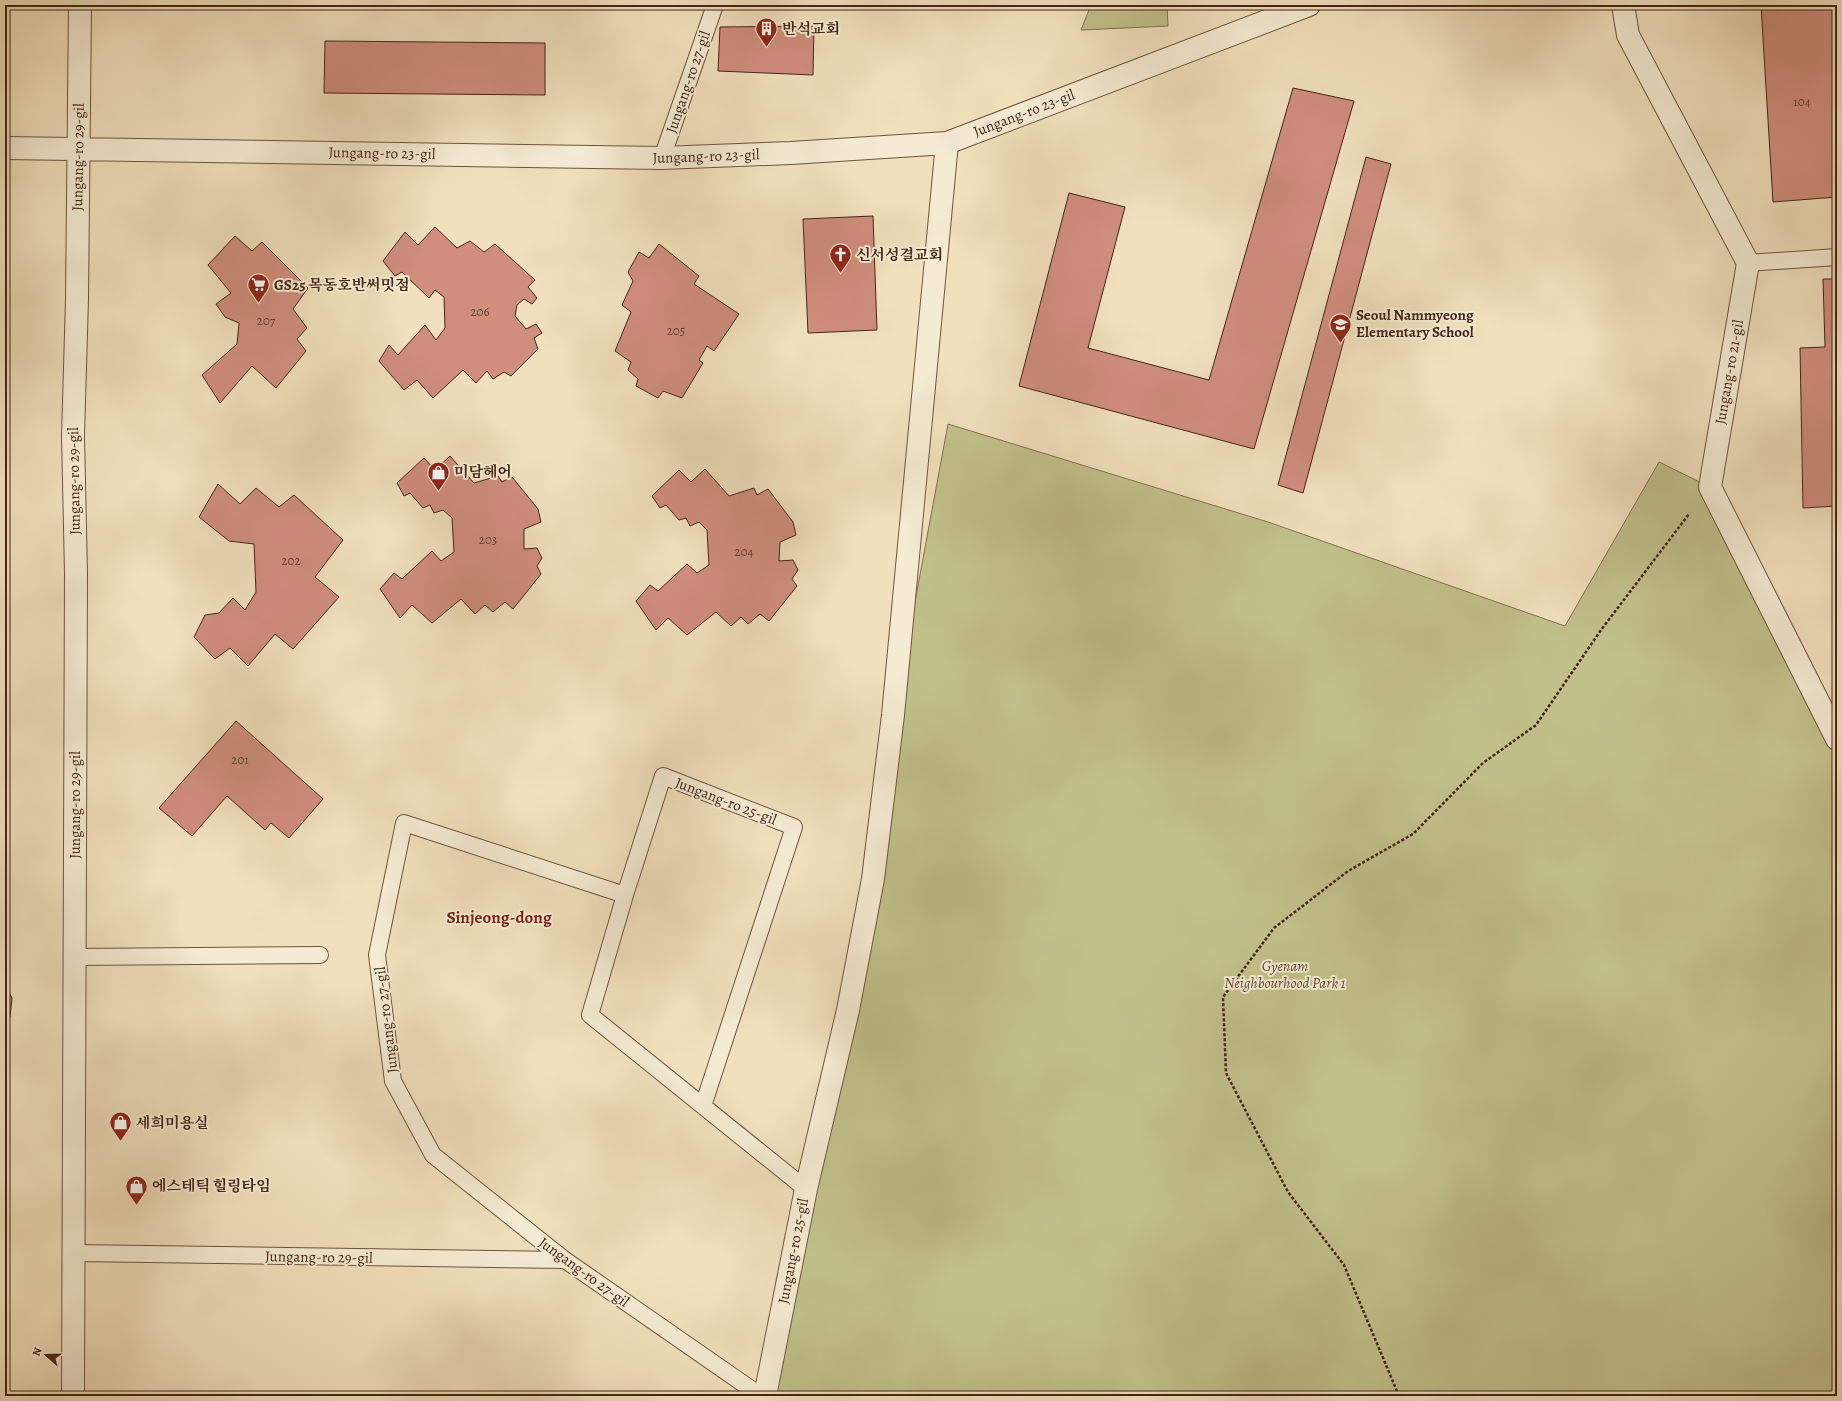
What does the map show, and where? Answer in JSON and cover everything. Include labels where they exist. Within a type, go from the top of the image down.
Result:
[{"type":"street","name":"Jungang-ro 29-gil","points":[[73,1396],[76,573],[73,436],[77,299],[77,148],[80,5]]},
{"type":"street","name":"Jungang-ro 23-gil","points":[[5,148],[662,158],[791,154],[947,143],[1308,5]]},
{"type":"street","points":[[1623,5],[1628,35],[1748,263]]},
{"type":"street","points":[[806,1189],[848,1010],[873,879],[894,707],[947,143]]},
{"type":"street","name":"Jungang-ro 21-gil","points":[[1710,487],[1748,263]]},
{"type":"street","points":[[1710,487],[1837,739]]},
{"type":"street","name":"Jungang-ro 25-gil","points":[[765,1396],[806,1189]]},
{"type":"lane","name":"Jungang-ro 27-gil","points":[[662,158],[715,5]]},
{"type":"lane","points":[[1748,263],[1837,257]]},
{"type":"lane","name":"Jungang-ro 25-gil","points":[[703,1106],[794,827],[663,776],[625,895],[590,1015],[806,1189]]},
{"type":"lane","name":"Jungang-ro 27-gil","points":[[625,895],[404,823],[378,955],[393,1081],[433,1155],[565,1260],[761,1396]]},
{"type":"lane","points":[[75,957],[320,955]]},
{"type":"lane","name":"Jungang-ro 29-gil","points":[[73,1253],[565,1260]]},
{"type":"path","points":[[1399,1396],[1344,1265],[1288,1192],[1226,1073],[1223,997],[1274,928],[1348,871],[1413,834],[1483,763],[1536,725],[1601,630],[1710,487]]},
{"type":"green space","points":[[1091,5],[1167,5],[1168,26],[1081,30]]},
{"type":"green space","name":"Gyenam Neighbourhood Park 1","points":[[948,424],[1268,522],[1565,626],[1659,462],[1710,487],[1837,739],[1837,1396],[756,1396],[806,1189]]},
{"type":"building","points":[[1761,5],[1837,5],[1837,197],[1773,202]]},
{"type":"building","name":"반석교회","points":[[814,26],[813,75],[718,71],[720,27]]},
{"type":"building","points":[[325,41],[545,43],[545,95],[324,93]]},
{"type":"building","points":[[1293,88],[1354,101],[1254,449],[1019,386],[1069,193],[1125,207],[1088,348],[1209,380]]},
{"type":"building","points":[[1366,157],[1391,164],[1303,493],[1278,485]]},
{"type":"building","name":"신서성결교회","points":[[873,216],[877,330],[808,333],[803,219]]},
{"type":"building","points":[[435,227],[457,248],[470,241],[484,252],[495,244],[535,280],[528,287],[537,298],[532,304],[524,299],[517,305],[515,316],[526,329],[536,324],[542,333],[534,338],[538,349],[511,376],[504,372],[493,379],[487,371],[476,383],[463,370],[433,398],[417,380],[404,390],[379,361],[389,345],[398,355],[425,325],[436,340],[445,328],[444,297],[435,290],[429,298],[402,272],[395,276],[383,261],[405,232],[418,245]]},
{"type":"building","points":[[235,236],[252,251],[262,242],[308,288],[293,309],[307,328],[297,339],[306,351],[276,388],[252,366],[220,403],[202,375],[237,344],[239,323],[225,317],[216,304],[231,293],[208,265]]},
{"type":"building","points":[[659,244],[699,276],[694,284],[739,314],[714,351],[707,346],[699,360],[703,363],[682,398],[663,391],[658,398],[636,386],[638,379],[628,370],[631,362],[615,351],[631,312],[622,305],[633,281],[628,272],[639,252],[649,258]]},
{"type":"building","points":[[1823,279],[1837,279],[1837,506],[1803,508],[1800,348],[1825,347]]},
{"type":"building","points":[[450,456],[474,483],[498,476],[502,482],[512,477],[538,509],[541,522],[524,529],[524,549],[537,548],[542,558],[537,566],[541,574],[513,609],[505,602],[493,612],[485,605],[475,614],[461,599],[432,623],[412,605],[400,618],[380,589],[394,573],[402,579],[432,551],[441,561],[454,552],[452,518],[443,510],[434,513],[430,505],[423,508],[410,493],[404,496],[397,483],[424,458],[435,470]]},
{"type":"building","points":[[705,469],[729,496],[754,488],[757,495],[768,489],[793,522],[796,535],[780,542],[779,561],[793,560],[798,570],[792,579],[797,586],[769,621],[760,614],[748,624],[741,617],[731,626],[716,612],[687,635],[668,618],[656,630],[636,601],[650,585],[658,591],[687,564],[697,573],[709,565],[707,530],[699,522],[690,526],[686,518],[679,520],[666,505],[660,508],[652,496],[679,470],[691,482]]},
{"type":"building","points":[[218,484],[240,504],[256,488],[279,507],[294,495],[343,540],[315,577],[339,597],[293,649],[275,634],[248,666],[230,648],[215,659],[194,637],[205,615],[219,613],[233,598],[245,610],[256,592],[254,544],[229,541],[199,517]]},
{"type":"building","points":[[236,721],[323,799],[289,838],[271,823],[265,830],[227,796],[192,836],[159,808]]},
{"type":"building","points":[[5,802],[7,856],[5,856]]},
{"type":"building","points":[[5,985],[12,998],[10,1017],[5,1017]]},
{"type":"building","points":[[5,1077],[9,1077],[9,1125],[5,1125]]},
{"type":"place","name":"반석교회","points":[[766,48]]},
{"type":"place","name":"신서성결교회","points":[[840,274]]},
{"type":"place","name":"GS25 목동호반써밋점","points":[[258,304]]},
{"type":"place","name":"Seoul Nammyeong Elementary School","points":[[1341,344]]},
{"type":"place","name":"미담헤어","points":[[439,492]]},
{"type":"place","name":"세희미용실","points":[[120,1142]]},
{"type":"place","name":"에스테틱 힐링타임","points":[[137,1206]]},
{"type":"district","name":"Sinjeong-dong","points":[[499,917]]}]
